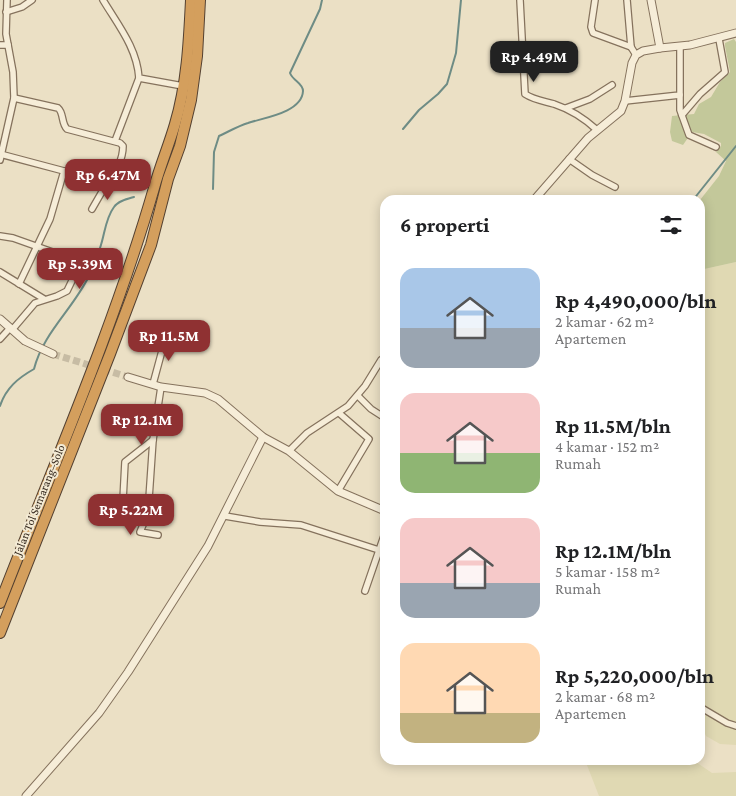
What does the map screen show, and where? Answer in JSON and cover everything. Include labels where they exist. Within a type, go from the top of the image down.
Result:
[{"type":"highway","name":"Jalan Tol Semarang–Solo","points":[[0,603],[95,361],[137,248],[156,180],[176,123],[183,86],[191,0]]},
{"type":"highway","name":"Jalan Tol Semarang–Solo","points":[[0,633],[110,354],[151,244],[168,178],[180,146],[191,100],[197,56],[200,0]]},
{"type":"street","points":[[7,0],[8,45],[13,72],[14,98],[0,156],[107,183]]},
{"type":"street","points":[[6,12],[22,7],[32,0]]},
{"type":"street","points":[[103,0],[133,50],[138,65],[139,78],[115,142]]},
{"type":"street","points":[[520,0],[524,92],[532,98],[566,108],[580,115],[597,130]]},
{"type":"street","points":[[595,0],[591,27],[594,33],[631,47]]},
{"type":"street","points":[[627,0],[631,47],[636,55]]},
{"type":"street","points":[[651,0],[660,48]]},
{"type":"street","points":[[538,195],[597,130],[620,113],[625,101],[632,64],[636,55],[642,51],[680,46],[736,33]]},
{"type":"street","points":[[682,115],[700,94],[725,72],[718,38]]},
{"type":"street","points":[[0,45],[8,45]]},
{"type":"street","points":[[680,46],[682,115],[690,136],[716,147]]},
{"type":"street","points":[[139,78],[183,86]]},
{"type":"street","points":[[566,108],[590,100],[612,86]]},
{"type":"street","points":[[625,101],[680,95]]},
{"type":"street","points":[[14,98],[58,108],[61,111],[64,125],[67,128],[122,144],[123,148],[114,174],[92,209]]},
{"type":"street","points":[[569,159],[592,175],[615,187]]},
{"type":"street","points":[[19,284],[50,220],[64,171]]},
{"type":"street","points":[[0,236],[10,237],[75,260],[80,264],[67,291],[33,304],[0,339]]},
{"type":"street","points":[[0,272],[44,299]]},
{"type":"street","points":[[0,319],[34,346],[53,354]]},
{"type":"street","points":[[153,384],[166,336]]},
{"type":"street","points":[[289,452],[307,434],[340,413],[358,396],[380,362]]},
{"type":"street","points":[[128,377],[161,387],[195,391],[218,399],[262,438],[289,452],[338,491],[380,509]]},
{"type":"street","points":[[158,535],[140,532],[148,513],[153,440],[161,387]]},
{"type":"street","points":[[358,396],[380,415]]},
{"type":"street","points":[[338,491],[369,440],[340,413]]},
{"type":"street","points":[[26,796],[94,719],[128,672],[204,554],[262,438]]},
{"type":"street","points":[[123,500],[125,462],[153,440]]},
{"type":"street","points":[[224,516],[260,522],[301,525],[380,550]]},
{"type":"street","points":[[365,591],[380,556]]},
{"type":"street","points":[[705,710],[736,726]]},
{"type":"shaded area","points":[[736,262],[736,745],[720,744],[705,734],[705,269]]},
{"type":"shaded area","points":[[587,765],[700,765],[712,773],[736,772],[736,796],[599,796]]},
{"type":"green space","points":[[734,39],[736,42],[736,262],[705,269],[704,195],[719,176],[726,161],[716,152],[721,143],[704,134],[692,132],[683,145],[672,141],[670,132],[672,116],[694,114],[699,104],[711,97],[720,82],[730,72],[725,43]]},
{"type":"waterway","points":[[213,189],[214,152],[219,136],[244,124],[289,109],[296,105],[301,98],[303,88],[290,73],[320,9],[322,0]]},
{"type":"waterway","points":[[403,129],[419,110],[447,84],[456,53],[461,0]]},
{"type":"waterway","points":[[697,195],[736,146]]},
{"type":"waterway","points":[[0,406],[13,384],[34,369],[38,356],[51,332],[89,276],[114,207],[123,200],[134,197]]},
{"type":"tunnel","points":[[53,354],[128,377]]}]
